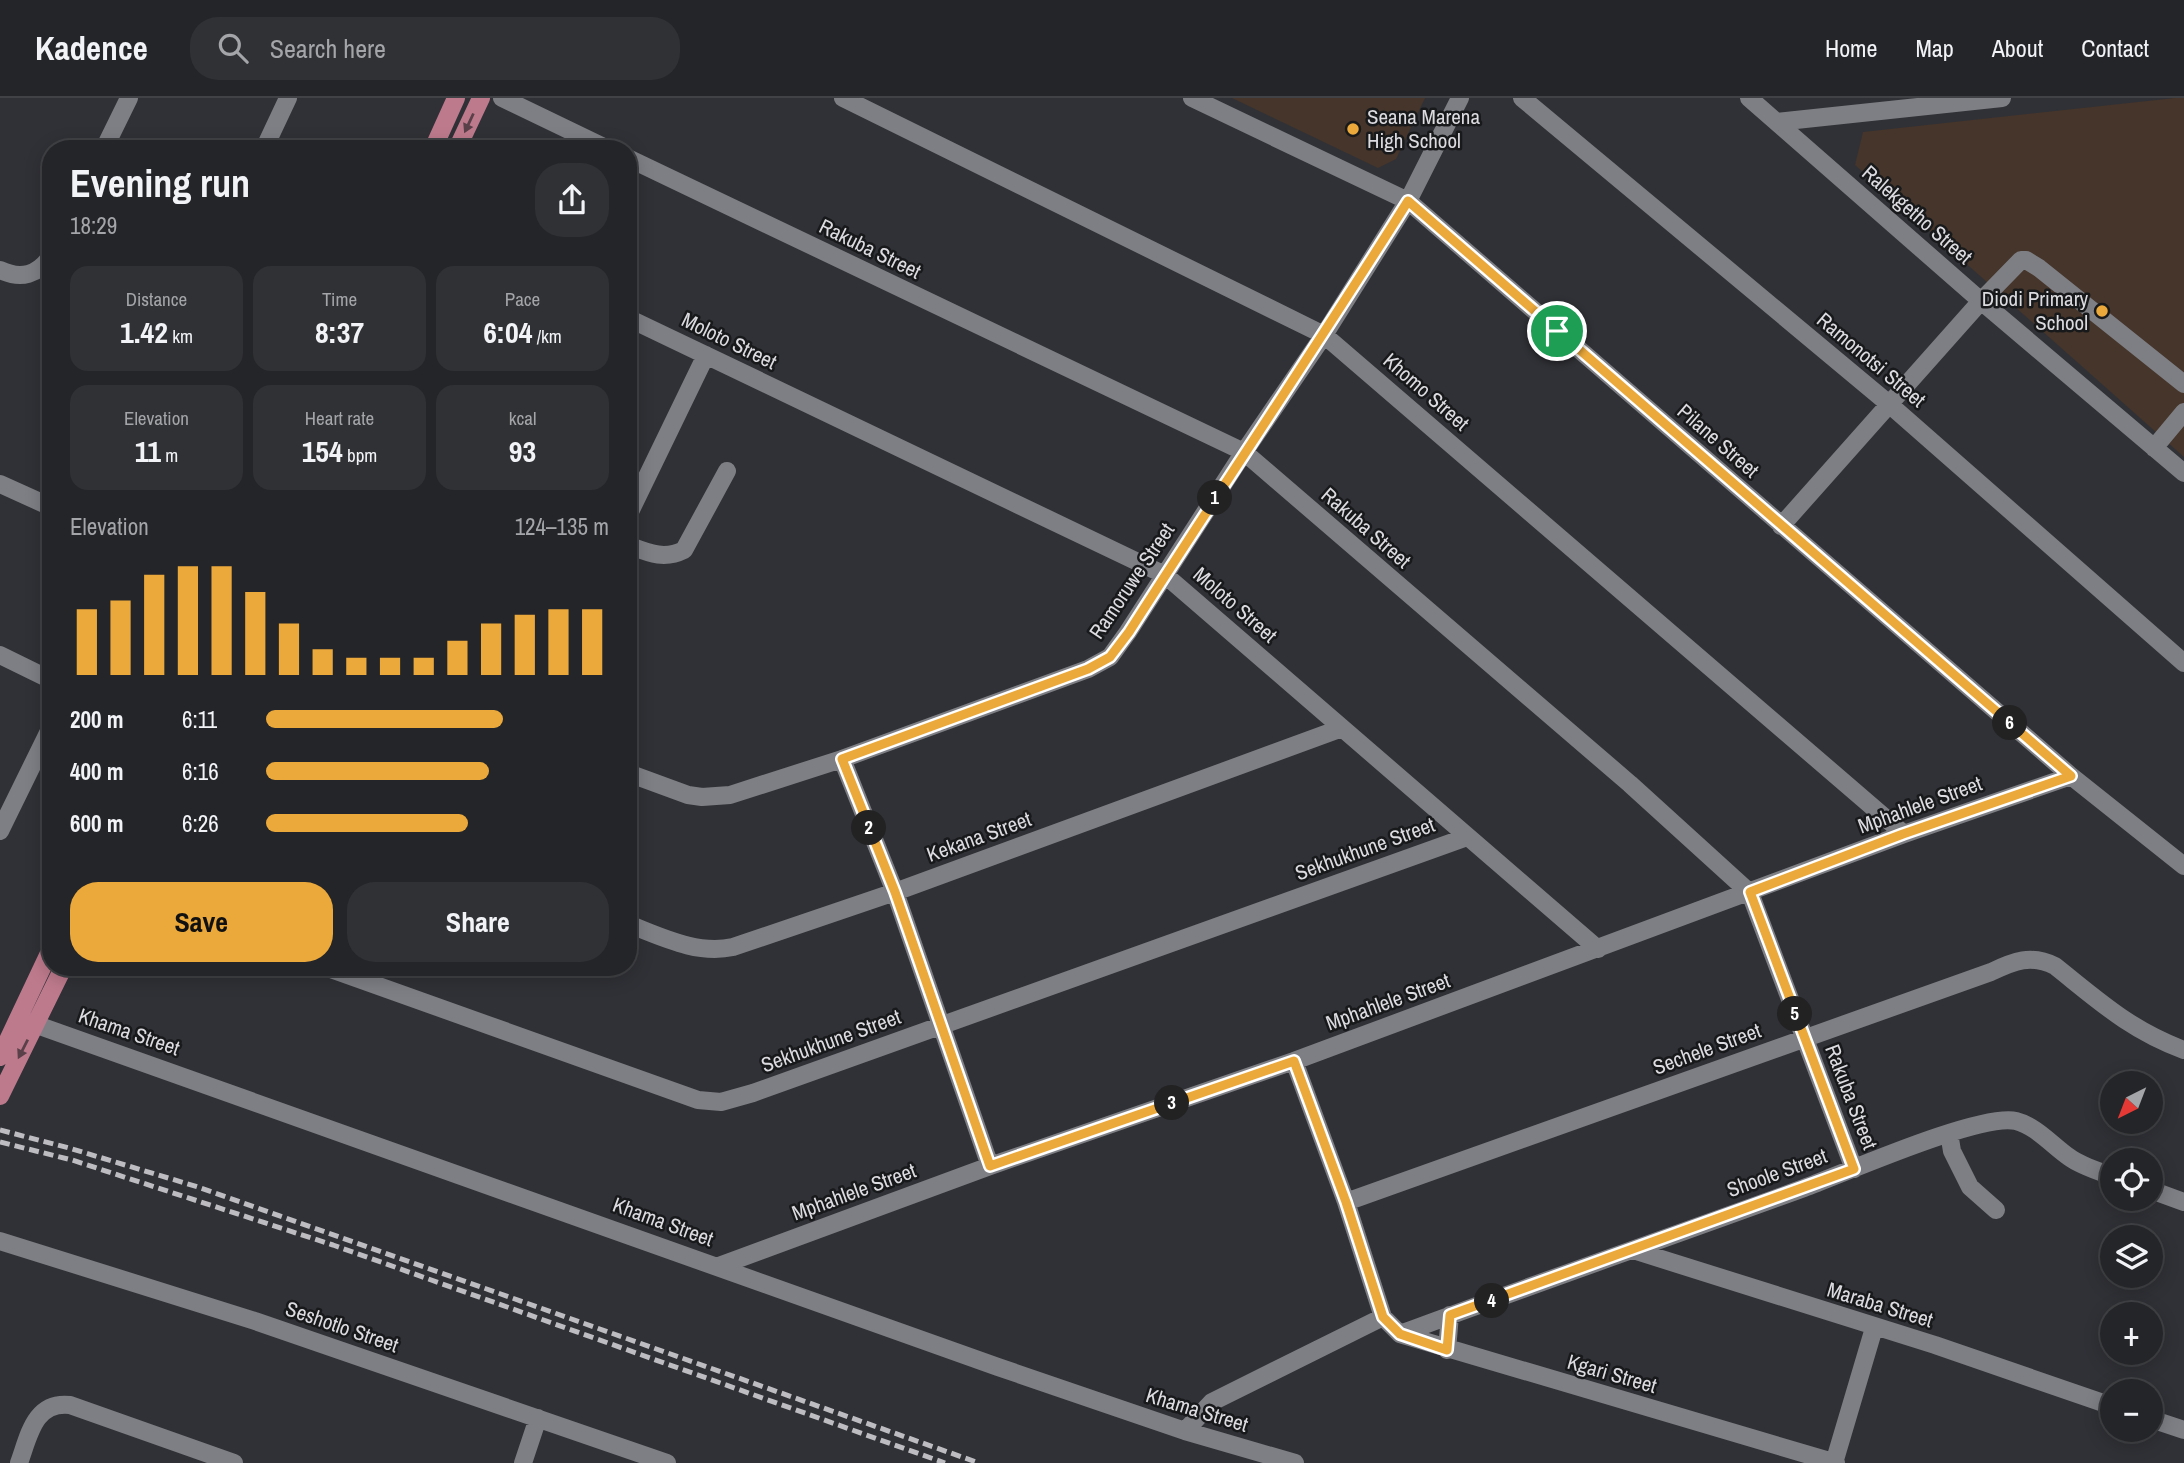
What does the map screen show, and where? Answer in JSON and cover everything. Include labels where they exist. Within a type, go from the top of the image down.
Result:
[{"type":"main road","points":[[437,140],[456,98]]},
{"type":"main road","points":[[461,140],[481,98]]},
{"type":"main road","points":[[0,1057],[42,968]]},
{"type":"main road","points":[[2,1092],[59,976]]},
{"type":"street","points":[[108,140],[129,98]]},
{"type":"street","points":[[268,140],[288,98]]},
{"type":"street","points":[[502,98],[589,140]]},
{"type":"street","name":"Khomo Street","points":[[843,98],[1324,335],[1903,834]]},
{"type":"street","name":"Pilane Street","points":[[1192,98],[1408,201],[2071,776],[2184,866]]},
{"type":"street","name":"Ramoruwe Street","points":[[637,776],[688,795],[717,797],[748,790],[842,759],[1101,663],[1116,650],[1244,452],[1324,335],[1408,201],[1460,98]]},
{"type":"street","name":"Ramonotsi Street","points":[[1522,98],[1889,404],[2184,663]]},
{"type":"street","name":"Ralekgetho Street","points":[[1749,98],[2184,474]]},
{"type":"street","points":[[1777,122],[2002,98]]},
{"type":"street","name":"Rakuba Street","points":[[637,162],[1244,452],[1630,784],[1750,892],[1854,1169]]},
{"type":"street","points":[[1781,526],[2018,261],[2026,260],[2039,268],[2184,384]]},
{"type":"street","points":[[0,270],[19,276],[28,275],[42,266]]},
{"type":"street","name":"Moloto Street","points":[[637,322],[1165,575],[1598,948]]},
{"type":"street","points":[[637,497],[706,355]]},
{"type":"street","points":[[2154,448],[2184,412]]},
{"type":"street","points":[[637,548],[661,556],[672,556],[684,550],[727,471]]},
{"type":"street","points":[[0,484],[42,503]]},
{"type":"street","points":[[0,655],[42,676]]},
{"type":"street","name":"Kekana Street","points":[[637,927],[680,943],[719,950],[761,939],[1342,728]]},
{"type":"street","points":[[0,831],[42,745]]},
{"type":"street","points":[[842,759],[895,892],[990,1166]]},
{"type":"street","name":"Mphahlele Street","points":[[719,1266],[990,1166],[1294,1061],[1903,834],[2071,776]]},
{"type":"street","name":"Sekhukhune Street","points":[[351,976],[709,1102],[733,1100],[1467,837]]},
{"type":"street","name":"Sechele Street","points":[[1346,1202],[2027,959],[2042,960],[2055,966],[2127,1023],[2145,1034],[2184,1050]]},
{"type":"street","name":"Khama Street","points":[[18,1018],[1185,1431],[1295,1463]]},
{"type":"street","name":"Kgari Street","points":[[1294,1061],[1346,1202],[1383,1317],[1400,1334],[1835,1463]]},
{"type":"street","name":"Shoole Street","points":[[1400,1334],[1949,1133],[1998,1122],[2016,1121],[2036,1132],[2071,1159],[2100,1171]]},
{"type":"street","points":[[1949,1133],[1952,1150],[1970,1187],[1996,1210]]},
{"type":"street","points":[[2163,1194],[2184,1202]]},
{"type":"street","name":"Seshotlo Street","points":[[0,1241],[255,1321],[667,1463]]},
{"type":"street","name":"Maraba Street","points":[[1633,1250],[1935,1345],[2100,1402]]},
{"type":"street","points":[[1447,1350],[1450,1315]]},
{"type":"street","points":[[1185,1431],[1212,1402],[1383,1317]]},
{"type":"street","points":[[1835,1463],[1874,1328]]},
{"type":"street","points":[[19,1463],[35,1421],[47,1408],[62,1404],[234,1463]]},
{"type":"street","points":[[523,1463],[538,1418]]},
{"type":"street","points":[[2163,1423],[2184,1430]]},
{"type":"shaded area","name":"Seana Marena High School","points":[[1232,98],[1425,98],[1396,159],[1378,168]]},
{"type":"shaded area","name":"Diodi Primary School","points":[[2184,98],[2184,457],[1855,165],[1863,132]]},
{"type":"railway","points":[[0,1130],[198,1187],[979,1463]]},
{"type":"railway","points":[[0,1142],[72,1160],[333,1245],[945,1463]]},
{"type":"place","name":"Seana Marena High School","points":[[1353,129]]},
{"type":"place","name":"Diodi Primary School","points":[[2102,311]]},
{"type":"route","points":[[1408,201],[1557,331],[2071,776],[1903,834],[1750,892],[1854,1169],[1450,1315],[1447,1350],[1400,1334],[1383,1317],[1346,1202],[1294,1061],[990,1166],[895,892],[842,759],[1088,669],[1110,657],[1324,335],[1408,201]]}]
